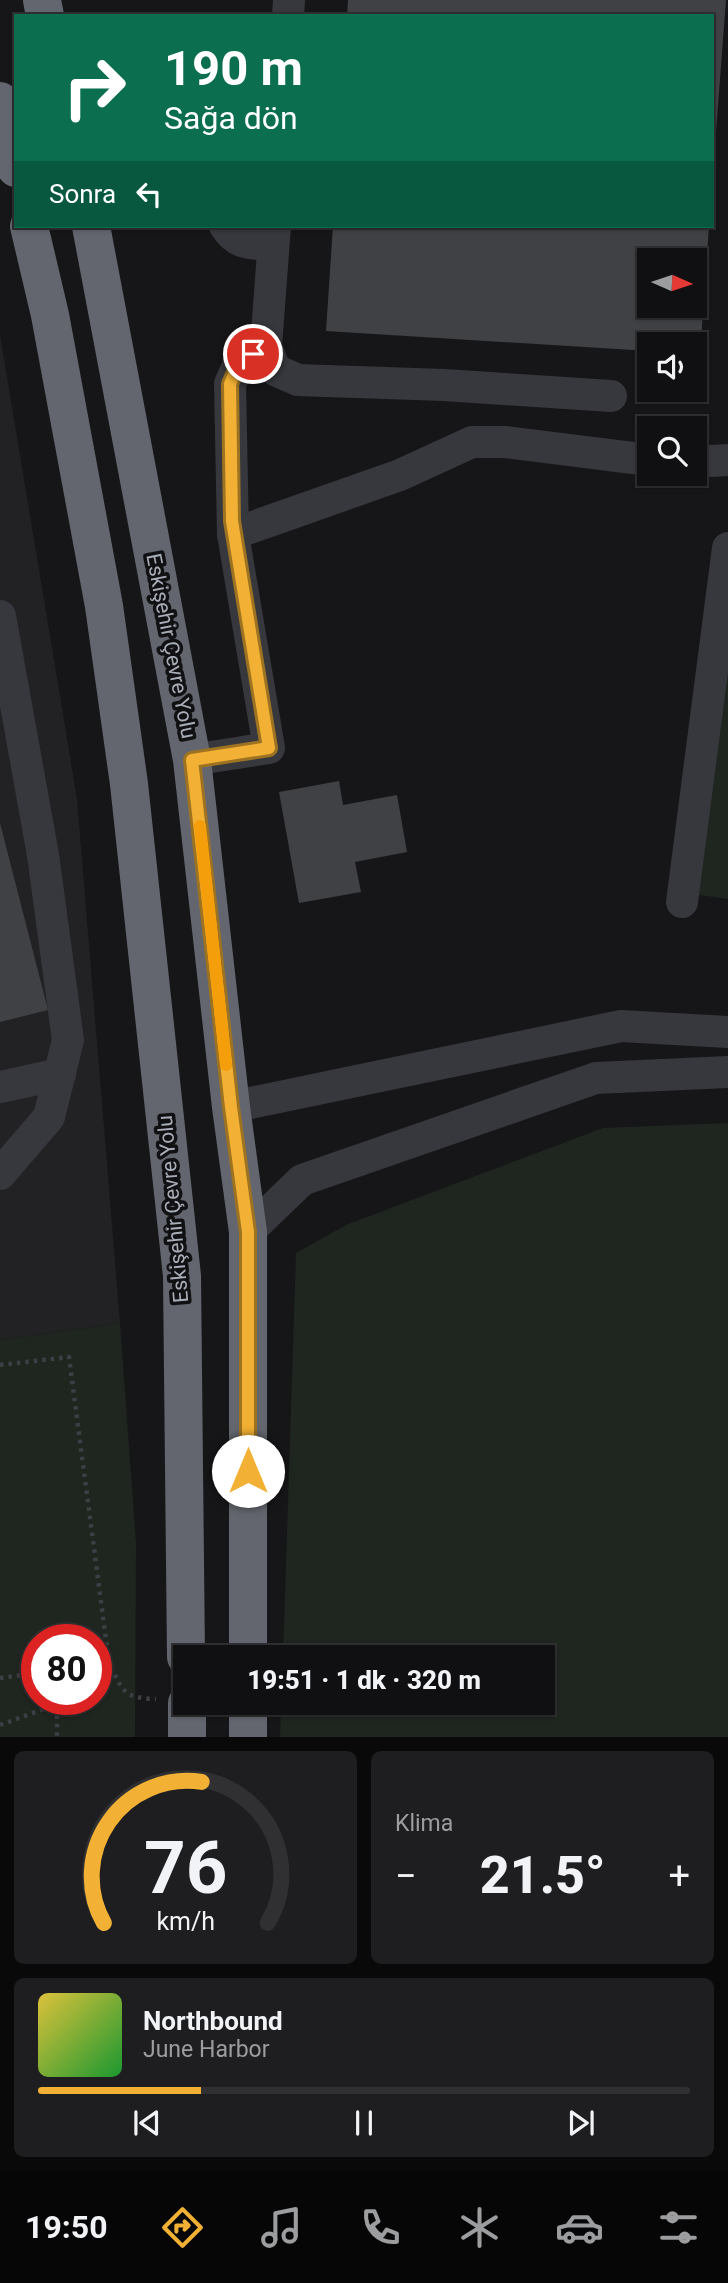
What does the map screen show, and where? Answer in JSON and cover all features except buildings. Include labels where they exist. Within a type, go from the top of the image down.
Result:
[{"type":"highway","points":[[0,101],[14,160]]},
{"type":"highway","name":"Eskişehir Çevre Yolu","points":[[29,228],[50,314],[104,606],[129,784],[183,1276],[186,1645]]},
{"type":"highway","name":"Eskişehir Çevre Yolu","points":[[91,228],[192,760],[231,1107],[248,1232],[248,1645]]},
{"type":"highway","points":[[171,1701],[187,1737]]},
{"type":"highway","points":[[248,1715],[248,1737]]},
{"type":"street","points":[[226,228],[233,237],[244,242],[274,235],[266,346],[275,370],[298,380],[444,385],[611,396]]},
{"type":"street","points":[[192,760],[269,748],[233,534],[230,384],[240,361],[266,346]]},
{"type":"street","points":[[233,534],[400,475],[472,442],[504,442],[637,459]]},
{"type":"street","points":[[707,461],[728,460]]},
{"type":"street","points":[[682,902],[728,548]]},
{"type":"street","points":[[0,616],[43,855],[68,1040],[49,1117],[0,1174]]},
{"type":"street","points":[[231,1107],[621,1026],[728,1032]]},
{"type":"street","points":[[248,1232],[302,1180],[596,1078],[728,1072]]},
{"type":"street","points":[[0,1087],[60,1074]]},
{"type":"path","points":[[0,1365],[69,1356],[104,1624]]},
{"type":"path","points":[[112,1669],[124,1692],[135,1698],[171,1701]]},
{"type":"path","points":[[0,1678],[21,1675]]},
{"type":"path","points":[[0,1725],[28,1715]]},
{"type":"path","points":[[57,1715],[57,1737]]},
{"type":"shaded area","points":[[0,335],[77,799],[120,1323],[0,1340]]},
{"type":"shaded area","points":[[728,630],[728,899],[693,894]]},
{"type":"shaded area","points":[[728,1123],[728,1737],[280,1737],[281,1715],[555,1715],[555,1645],[283,1645],[296,1253],[346,1225],[603,1128]]},
{"type":"shaded area","points":[[120,1323],[136,1543],[135,1737],[0,1737],[0,1340]]},
{"type":"slow traffic","points":[[200,826],[226,1065]]},
{"type":"route","points":[[248,1471],[248,1232],[231,1107],[192,760],[269,748],[232,521],[230,384],[240,361],[253,354]]}]
